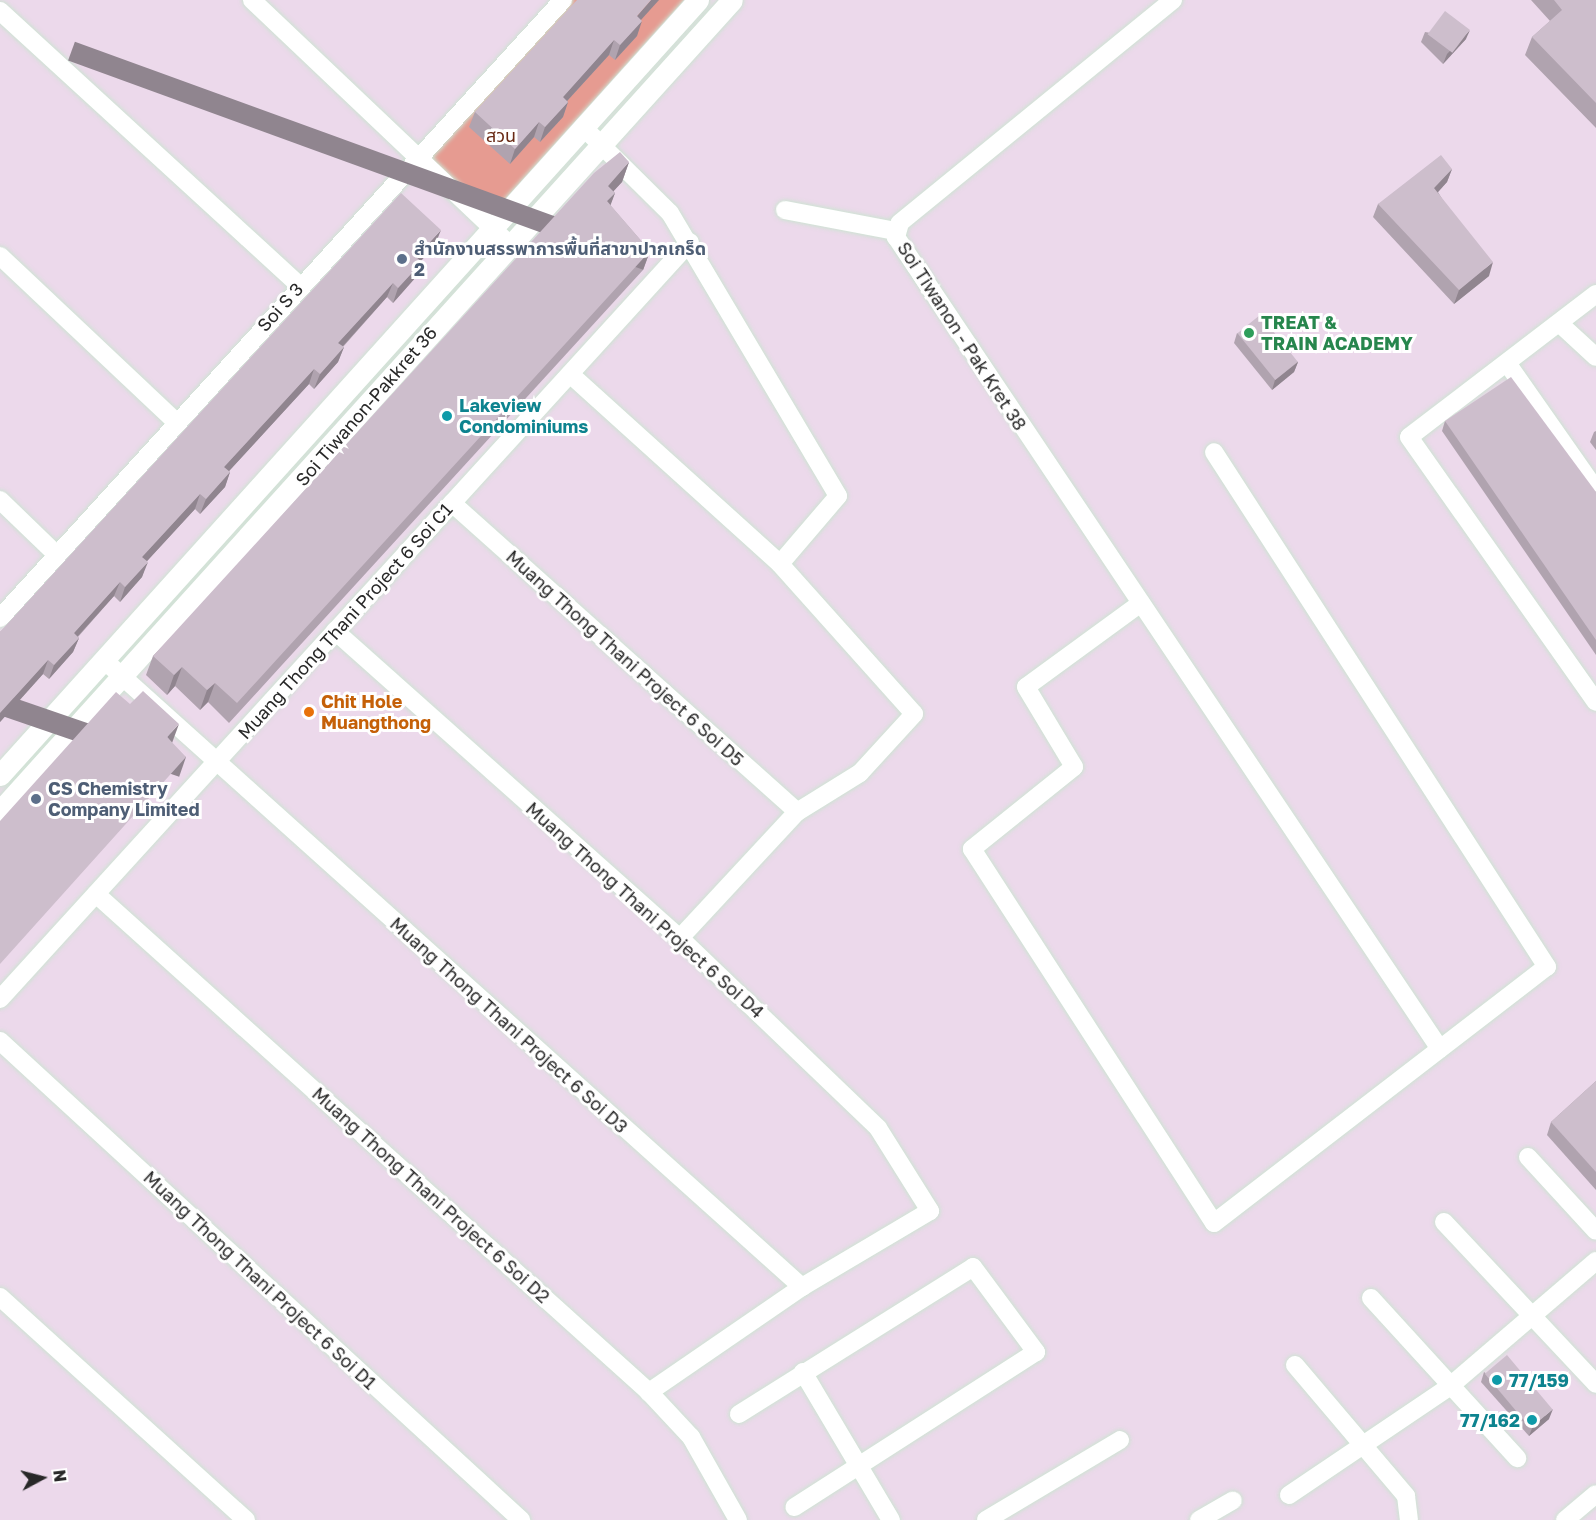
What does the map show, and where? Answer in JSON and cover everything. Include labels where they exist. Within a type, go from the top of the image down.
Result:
[{"type":"street","points":[[252,0],[509,244]]},
{"type":"street","name":"Soi Tiwanon-Pakkret 36","points":[[0,775],[698,0]]},
{"type":"street","name":"Soi Tiwanon-Pakkret 36","points":[[0,811],[124,679],[509,244],[732,0]]},
{"type":"street","name":"Soi Tiwanon - Pak Kret 38","points":[[1173,0],[895,231],[1111,562],[1141,603],[1440,1049]]},
{"type":"street","name":"Soi S 3","points":[[0,618],[299,285],[419,157],[556,2]]},
{"type":"street","points":[[0,11],[299,285]]},
{"type":"street","points":[[583,127],[670,213],[690,242],[837,496],[780,564]]},
{"type":"street","points":[[785,210],[895,231]]},
{"type":"street","name":"Muang Thong Thani Project 6 Soi C1","points":[[0,999],[690,242]]},
{"type":"street","points":[[0,256],[177,423]]},
{"type":"street","points":[[1596,294],[1409,437],[1596,702]]},
{"type":"street","points":[[1559,323],[1596,357]]},
{"type":"street","points":[[1507,363],[1596,490]]},
{"type":"street","points":[[570,374],[780,564],[914,714],[860,773],[797,812],[680,938]]},
{"type":"street","points":[[1141,603],[1026,687],[1074,767],[972,849],[1214,1223],[1546,967],[1215,452]]},
{"type":"street","points":[[0,500],[57,555]]},
{"type":"street","name":"Muang Thong Thani Project 6 Soi D5","points":[[452,503],[797,812]]},
{"type":"street","name":"Muang Thong Thani Project 6 Soi D4","points":[[335,631],[680,938],[878,1128],[930,1211],[802,1287]]},
{"type":"street","name":"Muang Thong Thani Project 6 Soi D3","points":[[105,661],[802,1287]]},
{"type":"street","name":"Muang Thong Thani Project 6 Soi D2","points":[[96,894],[649,1392],[691,1437],[738,1520]]},
{"type":"street","name":"Muang Thong Thani Project 6 Soi D1","points":[[0,1041],[520,1520]]},
{"type":"street","points":[[1528,1157],[1596,1231]]},
{"type":"street","points":[[1444,1222],[1535,1313],[1596,1384]]},
{"type":"street","points":[[1289,1495],[1449,1387],[1596,1261]]},
{"type":"street","points":[[739,1414],[973,1267],[1036,1352],[795,1507]]},
{"type":"street","points":[[649,1392],[802,1287]]},
{"type":"street","points":[[0,1297],[246,1520]]},
{"type":"street","points":[[1371,1298],[1449,1387],[1517,1458]]},
{"type":"street","points":[[1296,1365],[1365,1444],[1406,1496],[1409,1520]]},
{"type":"street","points":[[803,1372],[891,1520]]},
{"type":"street","points":[[986,1520],[1120,1440]]},
{"type":"street","points":[[1564,1520],[1596,1494]]},
{"type":"street","points":[[1199,1520],[1233,1500]]},
{"type":"green space","name":"สวน","points":[[564,0],[684,0],[487,219],[419,157]]},
{"type":"building","points":[[577,0],[651,0],[637,16],[642,21],[620,45],[614,40],[563,97],[568,102],[545,127],[539,122],[515,149],[475,112]]},
{"type":"building","points":[[1554,0],[1596,0],[1596,103],[1532,37],[1562,10]]},
{"type":"building","points":[[1445,11],[1470,30],[1452,53],[1428,34]]},
{"type":"building","name":"Lakeview Condominiums","points":[[620,152],[629,162],[608,186],[615,193],[607,201],[650,251],[237,703],[215,683],[207,690],[182,667],[174,675],[153,656],[594,173]]},
{"type":"building","points":[[1441,155],[1452,169],[1434,188],[1493,262],[1459,290],[1378,204]]},
{"type":"building","points":[[401,193],[441,230],[416,257],[422,262],[398,288],[393,283],[338,343],[344,347],[320,374],[314,369],[224,467],[230,472],[206,499],[200,494],[142,557],[148,562],[125,587],[120,582],[74,633],[79,638],[54,665],[48,660],[0,713],[0,632]]},
{"type":"building","points":[[1260,315],[1298,362],[1275,380],[1237,333]]},
{"type":"building","points":[[1511,377],[1596,492],[1596,640],[1445,421]]},
{"type":"building","points":[[143,691],[179,724],[167,737],[186,757],[0,964],[0,821],[116,692],[130,704]]},
{"type":"building","points":[[1596,1081],[1596,1172],[1551,1122]]},
{"type":"building","points":[[1507,1355],[1553,1409],[1530,1428],[1485,1374]]},
{"type":"place","name":"สำนักงานสรรพาการพื้นที่สาขาปากเกร็ด 2","points":[[402,259]]},
{"type":"place","name":"TREAT & TRAIN ACADEMY","points":[[1249,333]]},
{"type":"place","name":"Lakeview Condominiums","points":[[447,416]]},
{"type":"place","name":"Chit Hole Muangthong","points":[[309,712]]},
{"type":"place","name":"CS Chemistry Company Limited","points":[[36,799]]},
{"type":"place","name":"77/159","points":[[1497,1380]]},
{"type":"place","name":"77/162","points":[[1532,1420]]}]
